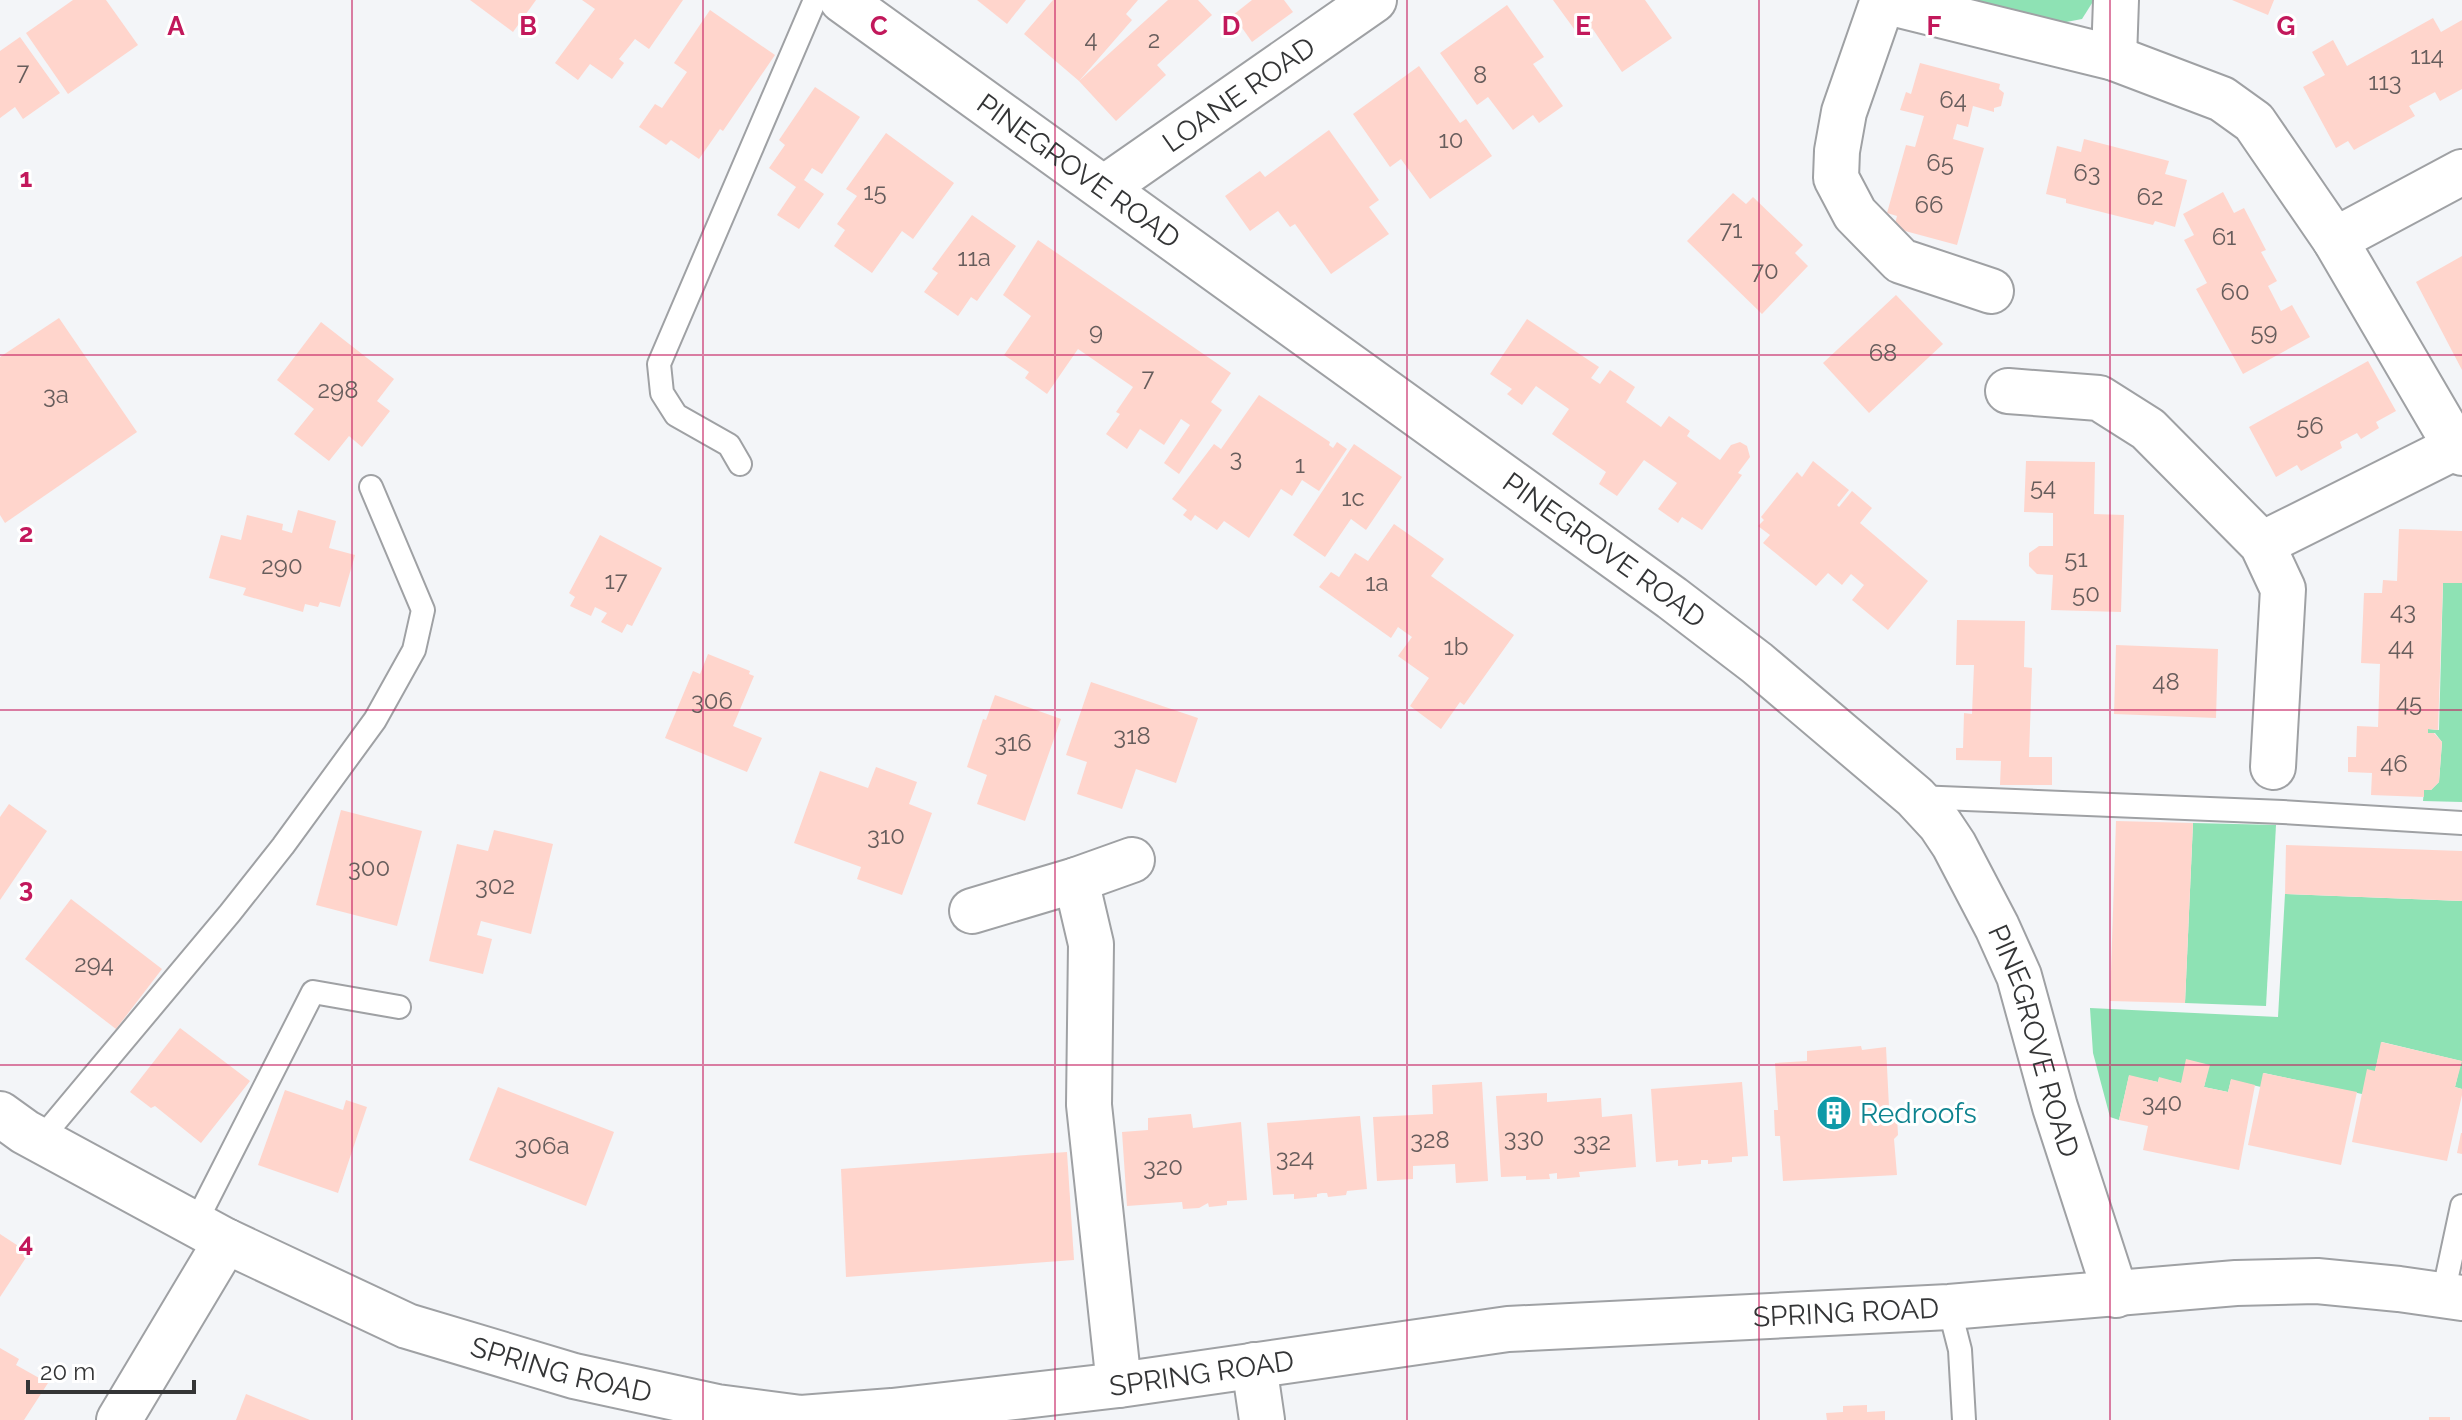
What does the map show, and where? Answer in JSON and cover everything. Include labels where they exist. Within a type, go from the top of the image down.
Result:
[{"type":"street","name":"PINEGROVE ROAD","points":[[842,0],[1672,598],[1757,663],[1915,797],[1954,845],[2019,976],[2055,1107],[2116,1295]]},
{"type":"street","name":"LOANE ROAD","points":[[1104,188],[1374,0]]},
{"type":"street","points":[[2114,58],[2116,0]]},
{"type":"street","points":[[1991,291],[1901,261],[1855,214],[1836,178],[1844,112],[1883,1],[2114,58],[2222,99],[2254,122],[2335,240],[2459,450],[2262,544]]},
{"type":"street","points":[[2335,240],[2462,172]]},
{"type":"street","points":[[2008,391],[2099,398],[2148,429],[2262,544],[2283,589],[2273,767]]},
{"type":"street","points":[[972,911],[1132,860]]},
{"type":"street","points":[[1076,880],[1091,944],[1089,1105],[1119,1385]]},
{"type":"street","name":"SPRING ROAD","points":[[0,1114],[40,1140],[211,1232],[407,1326],[574,1376],[717,1407],[801,1418],[892,1411],[1119,1385],[1508,1329],[1949,1307],[2236,1283],[2317,1281],[2453,1297]]},
{"type":"street","points":[[119,1420],[211,1232]]},
{"type":"street","points":[[1254,1365],[1262,1420]]},
{"type":"lane","points":[[740,464],[729,445],[676,415],[662,393],[659,364],[815,0]]},
{"type":"lane","points":[[40,1140],[283,846],[375,720],[414,650],[423,610],[371,487]]},
{"type":"lane","points":[[1915,797],[2283,812],[2462,823]]},
{"type":"lane","points":[[211,1232],[313,992],[399,1007]]},
{"type":"lane","points":[[2453,1297],[2462,1206]]},
{"type":"lane","points":[[1949,1307],[1960,1350],[1964,1420]]},
{"type":"green space","points":[[1973,0],[2094,0],[2082,19],[2061,23]]},
{"type":"green space","points":[[2443,583],[2462,583],[2462,802],[2423,801],[2424,790],[2431,790],[2439,782],[2442,742],[2435,733],[2428,733],[2428,729],[2439,730]]},
{"type":"green space","points":[[2193,823],[2276,825],[2266,1006],[2185,1003]]},
{"type":"green space","points":[[2285,894],[2462,901],[2462,1089],[2455,1087],[2461,1061],[2382,1042],[2375,1071],[2362,1094],[2264,1073],[2261,1087],[2231,1080],[2228,1092],[2204,1087],[2209,1065],[2181,1083],[2129,1076],[2119,1120],[2110,1117],[2093,1053],[2090,1008],[2278,1017]]},
{"type":"building","points":[[73,0],[106,0],[138,45],[68,94],[26,33]]},
{"type":"building","points":[[470,0],[536,0],[513,32]]},
{"type":"building","points":[[582,0],[683,0],[649,49],[635,39],[619,59],[624,63],[612,79],[590,64],[578,80],[555,63],[595,9]]},
{"type":"building","points":[[977,0],[1026,0],[1007,24]]},
{"type":"building","points":[[1053,0],[1138,0],[1126,14],[1132,20],[1079,81],[1024,34]]},
{"type":"building","points":[[1168,0],[1198,0],[1212,15],[1157,65],[1166,75],[1116,121],[1079,81]]},
{"type":"building","points":[[1252,0],[1284,0],[1293,12],[1252,42],[1233,15]]},
{"type":"building","points":[[1553,0],[1645,0],[1672,38],[1622,72],[1592,28],[1580,37]]},
{"type":"building","points":[[2232,0],[2274,0],[2268,15]]},
{"type":"building","points":[[1507,5],[1544,57],[1533,64],[1563,106],[1539,123],[1533,115],[1513,130],[1488,97],[1477,105],[1440,53]]},
{"type":"building","points":[[710,10],[775,55],[723,131],[720,129],[699,159],[671,140],[666,145],[639,127],[655,104],[662,108],[687,72],[674,63]]},
{"type":"building","points":[[2433,18],[2441,32],[2462,20],[2462,89],[2440,101],[2435,92],[2409,106],[2415,116],[2354,150],[2348,141],[2336,148],[2303,87],[2325,75],[2312,52],[2333,40],[2347,66]]},
{"type":"building","points":[[20,37],[60,93],[23,119],[15,107],[0,118],[0,51]]},
{"type":"building","points":[[1920,63],[2000,84],[1999,89],[2004,93],[2001,106],[1994,108],[1994,112],[1973,106],[1968,127],[1957,124],[1953,139],[1984,148],[1957,245],[1894,228],[1897,216],[1887,213],[1906,145],[1915,147],[1924,116],[1900,110],[1906,92],[1911,94]]},
{"type":"building","points":[[1419,66],[1460,123],[1466,119],[1492,156],[1430,199],[1401,159],[1390,167],[1353,114]]},
{"type":"building","points":[[815,87],[860,117],[822,174],[812,168],[804,180],[824,194],[799,229],[777,215],[796,187],[769,168],[785,145],[779,140]]},
{"type":"building","points":[[1329,130],[1379,200],[1369,207],[1389,234],[1331,274],[1295,224],[1290,227],[1278,211],[1250,231],[1225,196],[1260,171],[1265,177]]},
{"type":"building","points":[[886,133],[954,183],[913,239],[902,231],[872,273],[834,246],[845,230],[837,224],[857,196],[846,189]]},
{"type":"building","points":[[2084,139],[2169,161],[2165,174],[2187,180],[2175,227],[2155,221],[2153,225],[2066,203],[2066,199],[2046,194],[2057,146],[2081,152]]},
{"type":"building","points":[[2223,192],[2234,213],[2244,208],[2266,250],[2261,252],[2277,281],[2268,286],[2281,311],[2292,305],[2310,337],[2243,374],[2196,289],[2207,283],[2184,240],[2194,235],[2183,214]]},
{"type":"building","points":[[1733,193],[1746,204],[1753,197],[1803,245],[1795,253],[1808,266],[1762,314],[1687,241]]},
{"type":"building","points":[[972,215],[1016,246],[977,301],[971,297],[958,316],[924,292],[938,273],[932,269]]},
{"type":"building","points":[[1038,240],[1231,373],[1211,402],[1222,410],[1179,474],[1164,463],[1190,425],[1181,419],[1164,445],[1140,429],[1127,449],[1106,434],[1133,387],[1078,349],[1047,394],[1025,378],[1029,372],[1004,355],[1031,316],[1003,295]]},
{"type":"building","points":[[2462,256],[2462,370],[2416,282]]},
{"type":"building","points":[[1896,295],[1943,344],[1869,413],[1823,363]]},
{"type":"building","points":[[59,318],[137,432],[5,523],[0,515],[0,357]]},
{"type":"building","points":[[1527,319],[1599,367],[1591,378],[1600,384],[1610,370],[1635,387],[1626,402],[1661,427],[1669,416],[1690,431],[1687,436],[1720,460],[1731,445],[1740,442],[1747,446],[1750,457],[1738,473],[1742,475],[1702,530],[1682,517],[1678,523],[1658,509],[1677,483],[1644,460],[1617,496],[1599,484],[1606,472],[1552,434],[1569,409],[1536,386],[1522,405],[1507,394],[1512,389],[1490,374]]},
{"type":"building","points":[[321,322],[394,379],[377,401],[390,411],[362,447],[349,436],[329,461],[294,434],[314,409],[277,380]]},
{"type":"building","points":[[2368,361],[2396,411],[2376,422],[2379,428],[2361,439],[2357,433],[2340,442],[2342,448],[2301,471],[2297,465],[2276,477],[2249,427]]},
{"type":"building","points":[[1259,395],[1330,442],[1333,448],[1337,442],[1347,449],[1319,491],[1302,480],[1292,496],[1281,489],[1249,538],[1224,521],[1217,530],[1195,515],[1191,521],[1183,515],[1187,510],[1172,499],[1214,444],[1221,449]]},
{"type":"building","points":[[1354,444],[1402,477],[1366,530],[1351,519],[1325,557],[1293,535]]},
{"type":"building","points":[[1813,461],[1849,490],[1837,505],[1839,507],[1852,491],[1872,508],[1860,523],[1928,581],[1888,630],[1852,600],[1864,585],[1851,574],[1842,585],[1828,573],[1816,586],[1763,543],[1770,535],[1758,526],[1764,520],[1761,517],[1797,472],[1802,477]]},
{"type":"building","points":[[2026,461],[2095,462],[2094,514],[2124,515],[2121,612],[2051,610],[2053,575],[2037,574],[2029,566],[2029,553],[2039,546],[2053,546],[2053,513],[2024,512]]},
{"type":"building","points":[[298,510],[336,521],[329,548],[355,555],[340,607],[320,602],[318,607],[305,604],[303,612],[243,595],[246,588],[209,578],[221,535],[241,540],[247,515],[283,524],[282,530],[292,533]]},
{"type":"building","points":[[1394,524],[1444,559],[1431,576],[1514,635],[1464,705],[1460,702],[1441,729],[1410,706],[1429,678],[1398,656],[1412,637],[1398,627],[1391,638],[1319,587],[1331,572],[1339,577],[1355,553],[1368,561]]},
{"type":"building","points":[[2399,529],[2462,531],[2462,583],[2443,583],[2438,730],[2428,729],[2428,733],[2434,733],[2442,742],[2439,782],[2431,790],[2424,790],[2424,797],[2371,795],[2372,773],[2348,772],[2348,757],[2356,757],[2357,726],[2378,727],[2380,664],[2361,663],[2364,593],[2382,593],[2383,580],[2397,581]]},
{"type":"building","points":[[600,535],[662,568],[632,626],[627,624],[622,633],[601,622],[607,613],[595,607],[591,616],[570,606],[575,597],[569,593]]},
{"type":"building","points":[[1957,620],[2025,621],[2024,667],[2032,668],[2029,757],[2052,757],[2052,785],[2000,785],[2001,761],[1956,760],[1956,748],[1963,748],[1964,713],[1972,714],[1974,665],[1956,665]]},
{"type":"building","points":[[2116,645],[2218,649],[2216,718],[2114,714]]},
{"type":"building","points":[[708,654],[750,671],[749,674],[754,676],[733,726],[762,738],[747,772],[665,738],[693,671],[700,674]]},
{"type":"building","points":[[1091,682],[1198,718],[1176,783],[1136,769],[1122,809],[1077,794],[1087,762],[1066,755]]},
{"type":"building","points":[[995,695],[1061,719],[1025,821],[977,804],[987,775],[967,767],[983,719],[986,720]]},
{"type":"building","points":[[876,767],[917,782],[909,804],[932,813],[902,895],[857,879],[861,867],[794,843],[820,771],[868,788]]},
{"type":"building","points":[[9,804],[47,831],[0,900],[0,817]]},
{"type":"building","points":[[341,810],[422,831],[397,926],[316,905]]},
{"type":"building","points":[[2116,821],[2193,823],[2185,1003],[2110,1001]]},
{"type":"building","points":[[494,830],[553,844],[531,934],[481,921],[477,935],[492,939],[483,974],[429,961],[457,844],[488,851]]},
{"type":"building","points":[[2286,845],[2462,851],[2462,901],[2285,894]]},
{"type":"building","points":[[71,899],[162,969],[116,1029],[25,959]]},
{"type":"building","points":[[180,1028],[250,1081],[201,1143],[155,1106],[151,1108],[130,1092]]},
{"type":"building","points":[[2381,1042],[2462,1061],[2455,1087],[2462,1089],[2462,1095],[2447,1161],[2352,1142],[2367,1069],[2375,1071]]},
{"type":"building","name":"Redroofs","points":[[1861,1046],[1862,1050],[1886,1047],[1889,1107],[1897,1116],[1898,1135],[1894,1139],[1897,1175],[1783,1181],[1780,1136],[1775,1136],[1774,1110],[1778,1110],[1775,1063],[1807,1061],[1807,1051]]},
{"type":"building","points":[[2186,1059],[2210,1065],[2204,1087],[2228,1092],[2231,1079],[2255,1085],[2239,1170],[2143,1150],[2148,1126],[2119,1120],[2129,1075],[2158,1082],[2159,1077],[2181,1083]]},
{"type":"building","points":[[2263,1073],[2357,1092],[2341,1165],[2248,1145]]},
{"type":"building","points":[[1482,1082],[1488,1181],[1456,1183],[1455,1164],[1413,1166],[1413,1179],[1377,1181],[1373,1117],[1433,1114],[1432,1085]]},
{"type":"building","points":[[1742,1082],[1748,1156],[1732,1157],[1732,1162],[1708,1164],[1708,1160],[1701,1160],[1701,1164],[1678,1166],[1678,1160],[1656,1162],[1651,1089]]},
{"type":"building","points":[[498,1087],[614,1132],[586,1206],[469,1160]]},
{"type":"building","points":[[285,1090],[343,1110],[346,1100],[367,1107],[338,1193],[258,1165]]},
{"type":"building","points":[[1547,1093],[1547,1102],[1601,1098],[1602,1117],[1632,1114],[1636,1167],[1579,1172],[1580,1177],[1557,1179],[1557,1173],[1549,1174],[1550,1179],[1501,1177],[1496,1096]]},
{"type":"building","points":[[1191,1114],[1193,1128],[1241,1122],[1247,1200],[1227,1201],[1227,1205],[1209,1207],[1208,1203],[1199,1208],[1183,1209],[1182,1202],[1127,1206],[1122,1132],[1148,1130],[1148,1118]]},
{"type":"building","points":[[1360,1116],[1367,1189],[1328,1197],[1327,1193],[1294,1199],[1294,1194],[1273,1195],[1267,1123]]},
{"type":"building","points":[[2462,1133],[2462,1154],[2457,1153]]},
{"type":"building","points":[[1067,1152],[1074,1260],[846,1277],[841,1169]]},
{"type":"building","points":[[0,1234],[29,1253],[0,1297]]},
{"type":"building","points":[[0,1348],[19,1359],[16,1365],[48,1383],[24,1420],[0,1420]]},
{"type":"building","points":[[246,1394],[310,1420],[236,1420]]},
{"type":"building","points":[[1867,1405],[1867,1412],[1885,1411],[1885,1420],[1827,1420],[1826,1413],[1843,1412],[1843,1406]]},
{"type":"building","points":[[2429,1417],[2450,1417],[2450,1420],[2429,1420]]},
{"type":"place","name":"Redroofs","points":[[1834,1113]]}]
